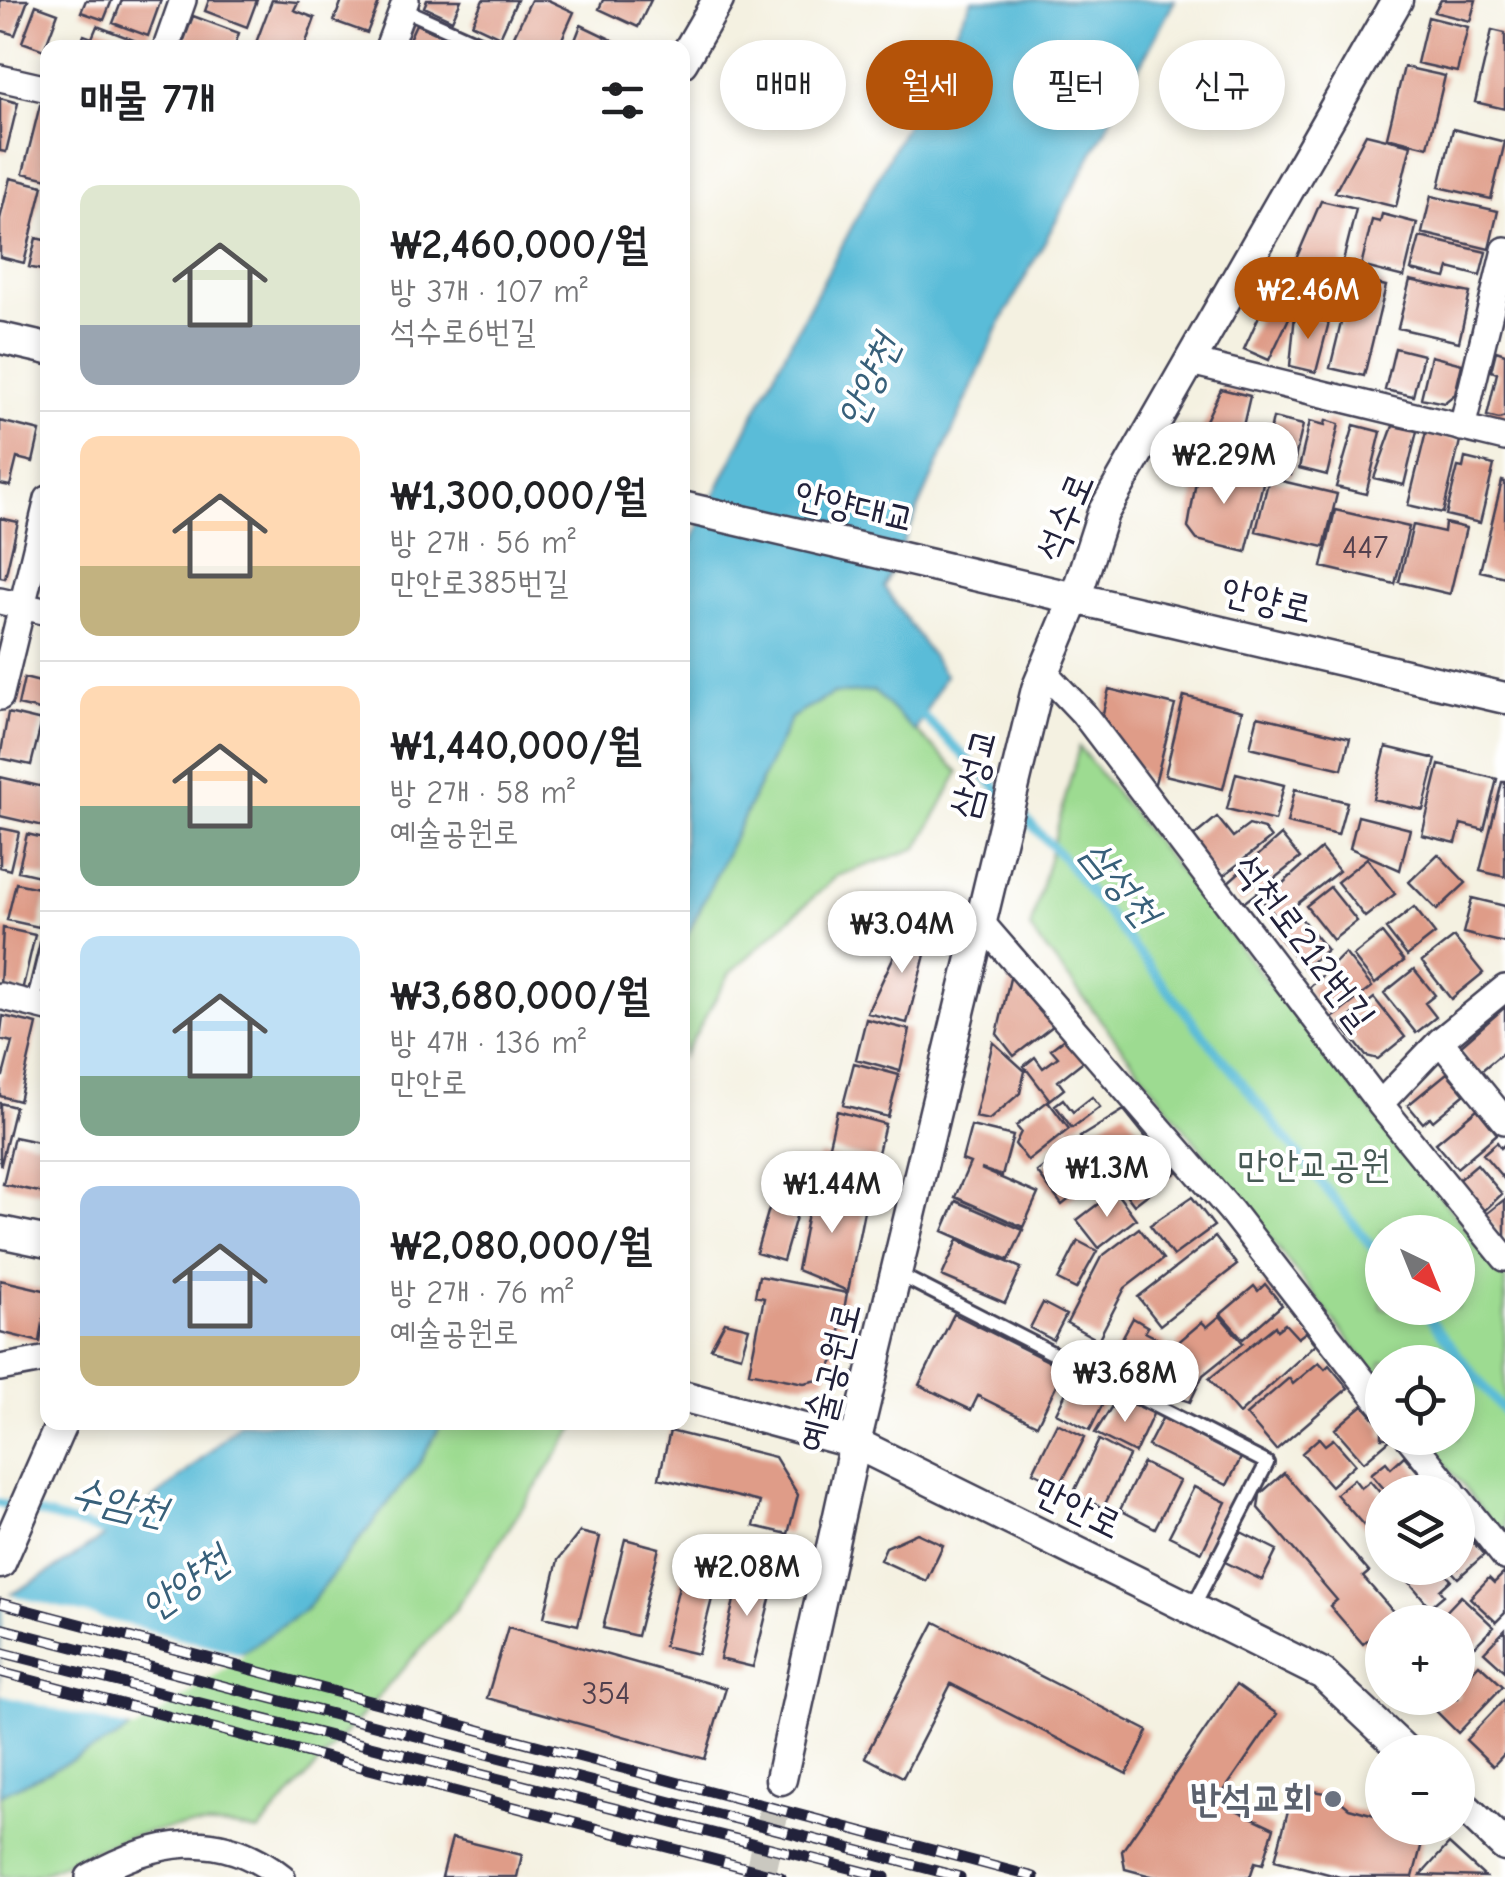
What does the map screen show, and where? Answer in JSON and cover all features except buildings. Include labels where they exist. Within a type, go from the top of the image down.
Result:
[{"type":"street","points":[[169,40],[184,0]]},
{"type":"street","points":[[690,48],[718,0]]},
{"type":"street","name":"석수로","points":[[1076,596],[1103,514],[1397,0]]},
{"type":"street","points":[[391,40],[405,4]]},
{"type":"street","points":[[0,78],[40,87]]},
{"type":"street","points":[[1462,428],[1505,250]]},
{"type":"street","points":[[0,338],[40,348]]},
{"type":"street","points":[[1191,362],[1505,438]]},
{"type":"street","name":"안양대교","points":[[690,509],[1009,585]]},
{"type":"street","points":[[0,697],[40,535]]},
{"type":"street","name":"안양로","points":[[1009,585],[1076,596],[1505,698]]},
{"type":"street","points":[[1040,680],[1076,596]]},
{"type":"street","name":"삼성교","points":[[988,878],[1040,680]]},
{"type":"street","name":"석천로212번길","points":[[1040,680],[1083,714],[1380,1104],[1505,1258]]},
{"type":"street","name":"예술공원로","points":[[781,1779],[854,1443],[988,878]]},
{"type":"street","points":[[980,920],[1231,1210],[1365,1383]]},
{"type":"street","points":[[1380,1104],[1440,1041],[1505,988]]},
{"type":"street","points":[[0,996],[40,1006]]},
{"type":"street","points":[[1440,1041],[1505,1120]]},
{"type":"street","points":[[0,1232],[40,1240]]},
{"type":"street","points":[[0,1368],[40,1360]]},
{"type":"street","name":"만안로","points":[[690,1398],[854,1443],[1322,1674],[1388,1735]]},
{"type":"street","points":[[0,1564],[59,1430]]},
{"type":"street","points":[[1422,1455],[1439,1475]]},
{"type":"street","points":[[1475,1520],[1505,1557]]},
{"type":"street","points":[[1475,1817],[1505,1846]]},
{"type":"street","points":[[89,1877],[166,1843],[218,1845],[267,1865],[282,1877]]},
{"type":"lane","points":[[405,4],[475,40]]},
{"type":"lane","points":[[897,1273],[1266,1463],[1192,1609]]},
{"type":"green space","points":[[874,691],[959,772],[918,848],[837,876],[730,973],[690,1044],[690,929],[791,718],[833,694]]},
{"type":"green space","name":"만안교공원","points":[[1079,747],[1455,1215],[1365,1215],[1365,1325],[1475,1325],[1475,1240],[1505,1277],[1505,1540],[1475,1502],[1475,1475],[1454,1475],[1438,1455],[1475,1455],[1475,1345],[1365,1345],[1365,1361],[1030,929]]},
{"type":"green space","points":[[438,1430],[573,1430],[455,1610],[258,1832],[216,1826],[172,1828],[108,1844],[39,1874],[0,1877],[0,1795],[115,1739],[305,1610],[420,1462]]},
{"type":"water","name":"안양천","points":[[972,0],[1175,0],[1139,67],[1139,40],[1013,40],[1013,130],[1105,130],[997,330],[884,587],[945,675],[915,732],[874,691],[833,694],[791,718],[690,929],[690,545],[775,372],[903,130],[993,130],[993,40],[951,40]]},
{"type":"water","name":"안양천","points":[[232,1430],[438,1430],[420,1462],[305,1610],[115,1739],[0,1795],[0,1600],[126,1520]]},
{"type":"pier","points":[[3,1593],[246,1655],[136,1730],[0,1695]]},
{"type":"waterway","name":"삼성천","points":[[916,709],[1005,796]]},
{"type":"waterway","name":"삼성천","points":[[1015,807],[1062,857],[1365,1238]]},
{"type":"waterway","name":"삼성천","points":[[1435,1325],[1505,1413]]},
{"type":"waterway","name":"수암천","points":[[0,1503],[113,1534]]},
{"type":"tunnel","points":[[759,1877],[781,1779]]},
{"type":"railway","points":[[0,1603],[1034,1877]]},
{"type":"railway","points":[[0,1628],[960,1877]]},
{"type":"railway","points":[[0,1652],[885,1877]]},
{"type":"railway","points":[[0,1672],[781,1877]]},
{"type":"place","name":"반석교회","points":[[1333,1799]]}]
